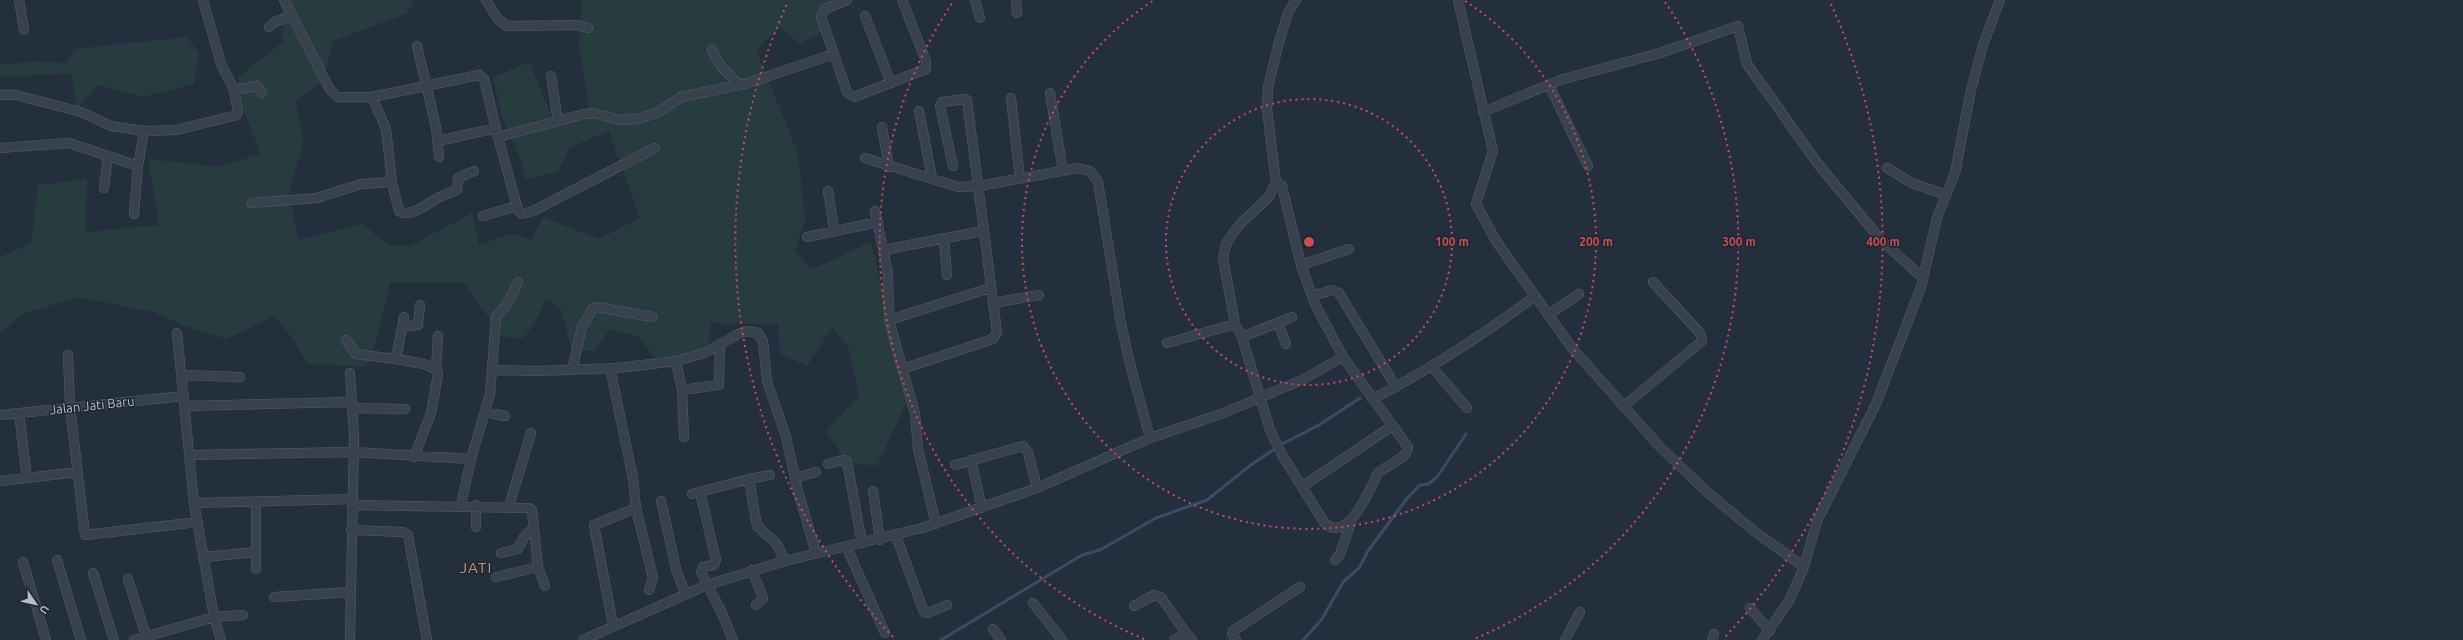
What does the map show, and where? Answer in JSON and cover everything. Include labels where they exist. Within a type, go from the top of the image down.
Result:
[{"type":"street","points":[[19,0],[24,30]]},
{"type":"street","points":[[1,95],[16,95],[81,112],[118,128],[144,131],[176,130],[236,115],[238,112],[234,90],[221,64],[203,0]]},
{"type":"street","points":[[284,0],[333,94],[343,99],[372,97],[479,75],[484,79],[517,206],[522,214],[533,211],[654,148]]},
{"type":"street","points":[[847,0],[829,6],[825,9],[821,17],[847,92],[852,96],[891,83],[923,70],[926,66],[902,0]]},
{"type":"street","points":[[975,0],[980,18]]},
{"type":"street","points":[[1016,0],[1017,13]]},
{"type":"street","points":[[1296,0],[1288,13],[1280,36],[1268,87],[1267,109],[1276,182],[1269,197],[1241,223],[1226,244],[1223,258],[1235,324],[1242,337],[1259,398],[1275,442],[1329,526],[1339,528],[1352,520]]},
{"type":"street","points":[[1458,0],[1493,151],[1476,204],[1496,241],[1534,297],[1585,363],[1678,466],[1754,531],[1804,567]]},
{"type":"street","points":[[1762,640],[1770,631],[1789,601],[1804,567],[1817,521],[1876,404],[1923,278],[1937,218],[1955,173],[1971,90],[1983,45],[2000,0]]},
{"type":"street","points":[[487,3],[501,22],[507,26],[577,25],[588,28]]},
{"type":"street","points":[[269,26],[291,16]]},
{"type":"street","points":[[865,16],[891,83]]},
{"type":"street","points":[[1483,112],[1549,85],[1597,69],[1660,53],[1738,26],[1747,64],[1818,164],[1881,240],[1923,278]]},
{"type":"street","points":[[417,46],[438,140],[439,157]]},
{"type":"street","points":[[712,50],[720,65],[739,85]]},
{"type":"street","points":[[498,137],[584,114],[594,114],[620,120],[637,119],[657,113],[681,98],[739,85],[834,54]]},
{"type":"street","points":[[551,76],[558,121]]},
{"type":"street","points":[[1549,85],[1588,166]]},
{"type":"street","points":[[234,90],[257,86],[262,93]]},
{"type":"street","points":[[1050,93],[1063,171]]},
{"type":"street","points":[[372,97],[386,129],[392,182],[399,211],[403,213],[424,208],[435,199],[457,190],[458,178],[474,171]]},
{"type":"street","points":[[902,369],[993,339],[997,332],[990,288],[979,186],[967,100],[965,98],[942,102],[940,106],[953,166]]},
{"type":"street","points":[[1011,98],[1020,179]]},
{"type":"street","points":[[919,110],[932,178]]},
{"type":"street","points":[[882,127],[889,167]]},
{"type":"street","points":[[438,140],[496,128]]},
{"type":"street","points":[[134,214],[138,166],[144,131]]},
{"type":"street","points":[[0,148],[69,143],[138,166]]},
{"type":"street","points":[[104,188],[108,156]]},
{"type":"street","points":[[865,158],[889,167],[932,178],[958,187],[979,186],[1084,168],[1090,171],[1098,182],[1110,263],[1124,338],[1150,438]]},
{"type":"street","points":[[1887,168],[1912,183],[1946,195]]},
{"type":"street","points":[[252,203],[317,198],[361,184],[392,182]]},
{"type":"street","points":[[1276,182],[1282,186],[1301,265],[1312,296],[1343,357],[1406,444],[1408,452],[1404,456],[1383,468],[1378,473],[1352,520],[1340,554],[1335,560]]},
{"type":"street","points":[[828,191],[834,230]]},
{"type":"street","points":[[483,216],[517,206]]},
{"type":"street","points":[[875,211],[889,285],[889,320],[902,369],[908,384],[915,414],[918,449],[936,524]]},
{"type":"street","points":[[807,237],[834,230],[878,222]]},
{"type":"street","points":[[883,250],[944,240],[983,231]]},
{"type":"street","points":[[944,240],[947,275]]},
{"type":"street","points":[[1301,265],[1349,250]]},
{"type":"street","points":[[461,505],[471,458],[485,412],[492,370],[496,317],[508,303],[518,282]]},
{"type":"street","points":[[1624,406],[1702,341],[1700,333],[1653,282]]},
{"type":"street","points":[[889,320],[990,288]]},
{"type":"street","points":[[1312,296],[1332,290],[1340,293],[1396,387]]},
{"type":"street","points":[[1548,315],[1579,294]]},
{"type":"street","points":[[993,303],[1039,295]]},
{"type":"street","points":[[1372,399],[1432,367],[1483,334],[1534,297]]},
{"type":"street","points":[[402,327],[418,325],[420,305]]},
{"type":"street","points":[[572,370],[580,332],[593,308],[597,307],[652,317]]},
{"type":"street","points":[[396,360],[404,317]]},
{"type":"street","points":[[1242,337],[1292,317]]},
{"type":"street","points":[[1278,323],[1286,344]]},
{"type":"street","points":[[1167,343],[1235,324]]},
{"type":"street","points":[[492,370],[572,370],[610,368],[676,361],[705,353],[748,331],[761,336],[767,381],[786,437],[795,478],[816,553]]},
{"type":"street","points":[[177,333],[183,375],[194,504],[205,557],[214,617],[221,640]]},
{"type":"street","points":[[414,457],[436,395],[438,377],[436,369],[438,336]]},
{"type":"street","points":[[346,340],[356,354],[424,364],[436,369]]},
{"type":"street","points":[[682,390],[720,385],[720,344]]},
{"type":"street","points":[[68,355],[70,406],[86,536],[198,522]]},
{"type":"street","points":[[583,640],[613,625],[707,585],[785,561],[846,546],[896,536],[936,524],[1037,488],[1150,438],[1221,414],[1302,380],[1343,357]]},
{"type":"street","points":[[676,361],[682,390],[684,438]]},
{"type":"street","points":[[1432,367],[1467,408]]},
{"type":"street","points":[[610,368],[633,478],[636,508],[653,578],[649,590]]},
{"type":"street","points":[[350,373],[353,452],[350,640]]},
{"type":"street","points":[[183,375],[240,377]]},
{"type":"street","name":"Jalan Jati Baru","points":[[0,415],[70,406],[184,396]]},
{"type":"street","points":[[186,406],[352,405],[405,409]]},
{"type":"street","points":[[485,412],[505,416]]},
{"type":"street","points":[[19,413],[27,478]]},
{"type":"street","points":[[1303,486],[1392,426]]},
{"type":"street","points":[[509,506],[532,433]]},
{"type":"street","points":[[955,465],[1019,446],[1025,447],[1037,488]]},
{"type":"street","points":[[190,455],[353,452],[414,457],[430,456],[471,458]]},
{"type":"street","points":[[828,464],[843,460],[847,462],[862,543]]},
{"type":"street","points":[[971,460],[982,508]]},
{"type":"street","points":[[0,481],[78,472]]},
{"type":"street","points":[[795,478],[816,472]]},
{"type":"street","points":[[733,640],[701,570],[703,567],[714,565],[716,560],[696,493],[770,475]]},
{"type":"street","points":[[749,479],[757,526],[777,544],[785,561]]},
{"type":"street","points":[[873,491],[880,540]]},
{"type":"street","points":[[661,501],[677,573],[686,594]]},
{"type":"street","points":[[194,504],[352,502],[509,506],[531,509],[532,529],[538,567],[545,586]]},
{"type":"street","points":[[256,503],[256,569]]},
{"type":"street","points":[[476,505],[476,527]]},
{"type":"street","points":[[613,625],[594,525],[636,508]]},
{"type":"street","points":[[500,553],[518,549],[524,537],[532,529]]},
{"type":"street","points":[[351,530],[403,532],[408,535],[428,640]]},
{"type":"street","points":[[896,536],[924,612],[928,613],[947,605]]},
{"type":"street","points":[[846,546],[885,633]]},
{"type":"street","points":[[205,557],[255,552]]},
{"type":"street","points":[[57,560],[81,640]]},
{"type":"street","points":[[23,562],[46,640]]},
{"type":"street","points":[[496,577],[538,567]]},
{"type":"street","points":[[752,570],[763,598],[756,605]]},
{"type":"street","points":[[93,573],[114,640]]},
{"type":"street","points":[[128,578],[146,636]]},
{"type":"street","points":[[1236,640],[1232,634],[1233,631],[1300,587]]},
{"type":"street","points":[[274,597],[350,592]]},
{"type":"street","points":[[1134,606],[1154,595],[1161,597],[1189,637],[1174,640]]},
{"type":"street","points":[[1033,603],[1062,640]]},
{"type":"street","points":[[1750,608],[1770,631]]},
{"type":"street","points":[[1565,640],[1580,612]]},
{"type":"street","points":[[134,640],[146,636],[161,636],[214,617],[243,615]]},
{"type":"street","points":[[993,629],[1001,640]]},
{"type":"green space","points":[[283,0],[413,0],[408,13],[333,41],[323,81],[296,101],[304,143],[289,190],[298,240],[362,224],[389,245],[410,246],[472,213],[479,245],[512,233],[531,240],[543,217],[599,239],[640,218],[609,131],[569,148],[558,172],[525,179],[522,164],[502,117],[493,77],[529,62],[552,117],[586,119],[589,108],[579,47],[582,0],[832,0],[821,33],[800,44],[780,28],[756,50],[798,154],[805,221],[795,250],[811,270],[871,242],[908,399],[877,466],[846,462],[826,431],[859,396],[848,346],[832,328],[807,366],[781,354],[778,324],[711,323],[707,353],[655,358],[639,337],[610,329],[594,351],[572,351],[561,309],[546,298],[535,322],[524,338],[503,337],[463,282],[390,283],[377,337],[367,367],[307,363],[293,339],[274,316],[226,339],[182,325],[153,312],[76,297],[21,315],[0,334],[0,257],[31,243],[38,185],[87,179],[86,232],[159,225],[148,159],[219,167],[261,153],[242,108],[237,78],[283,42]]},
{"type":"green space","points":[[187,37],[199,53],[194,84],[143,97],[99,85],[77,108],[71,73],[0,77],[0,64],[37,62],[67,63],[74,49]]},
{"type":"waterway","points":[[941,640],[1082,555],[1100,550],[1156,518],[1207,500],[1252,464],[1284,443],[1319,425],[1360,398]]},
{"type":"waterway","points":[[1303,640],[1322,619],[1343,582],[1359,568],[1368,551],[1408,497],[1420,485],[1428,484],[1437,477],[1466,434]]},
{"type":"district","name":"JATI","points":[[476,567]]}]
